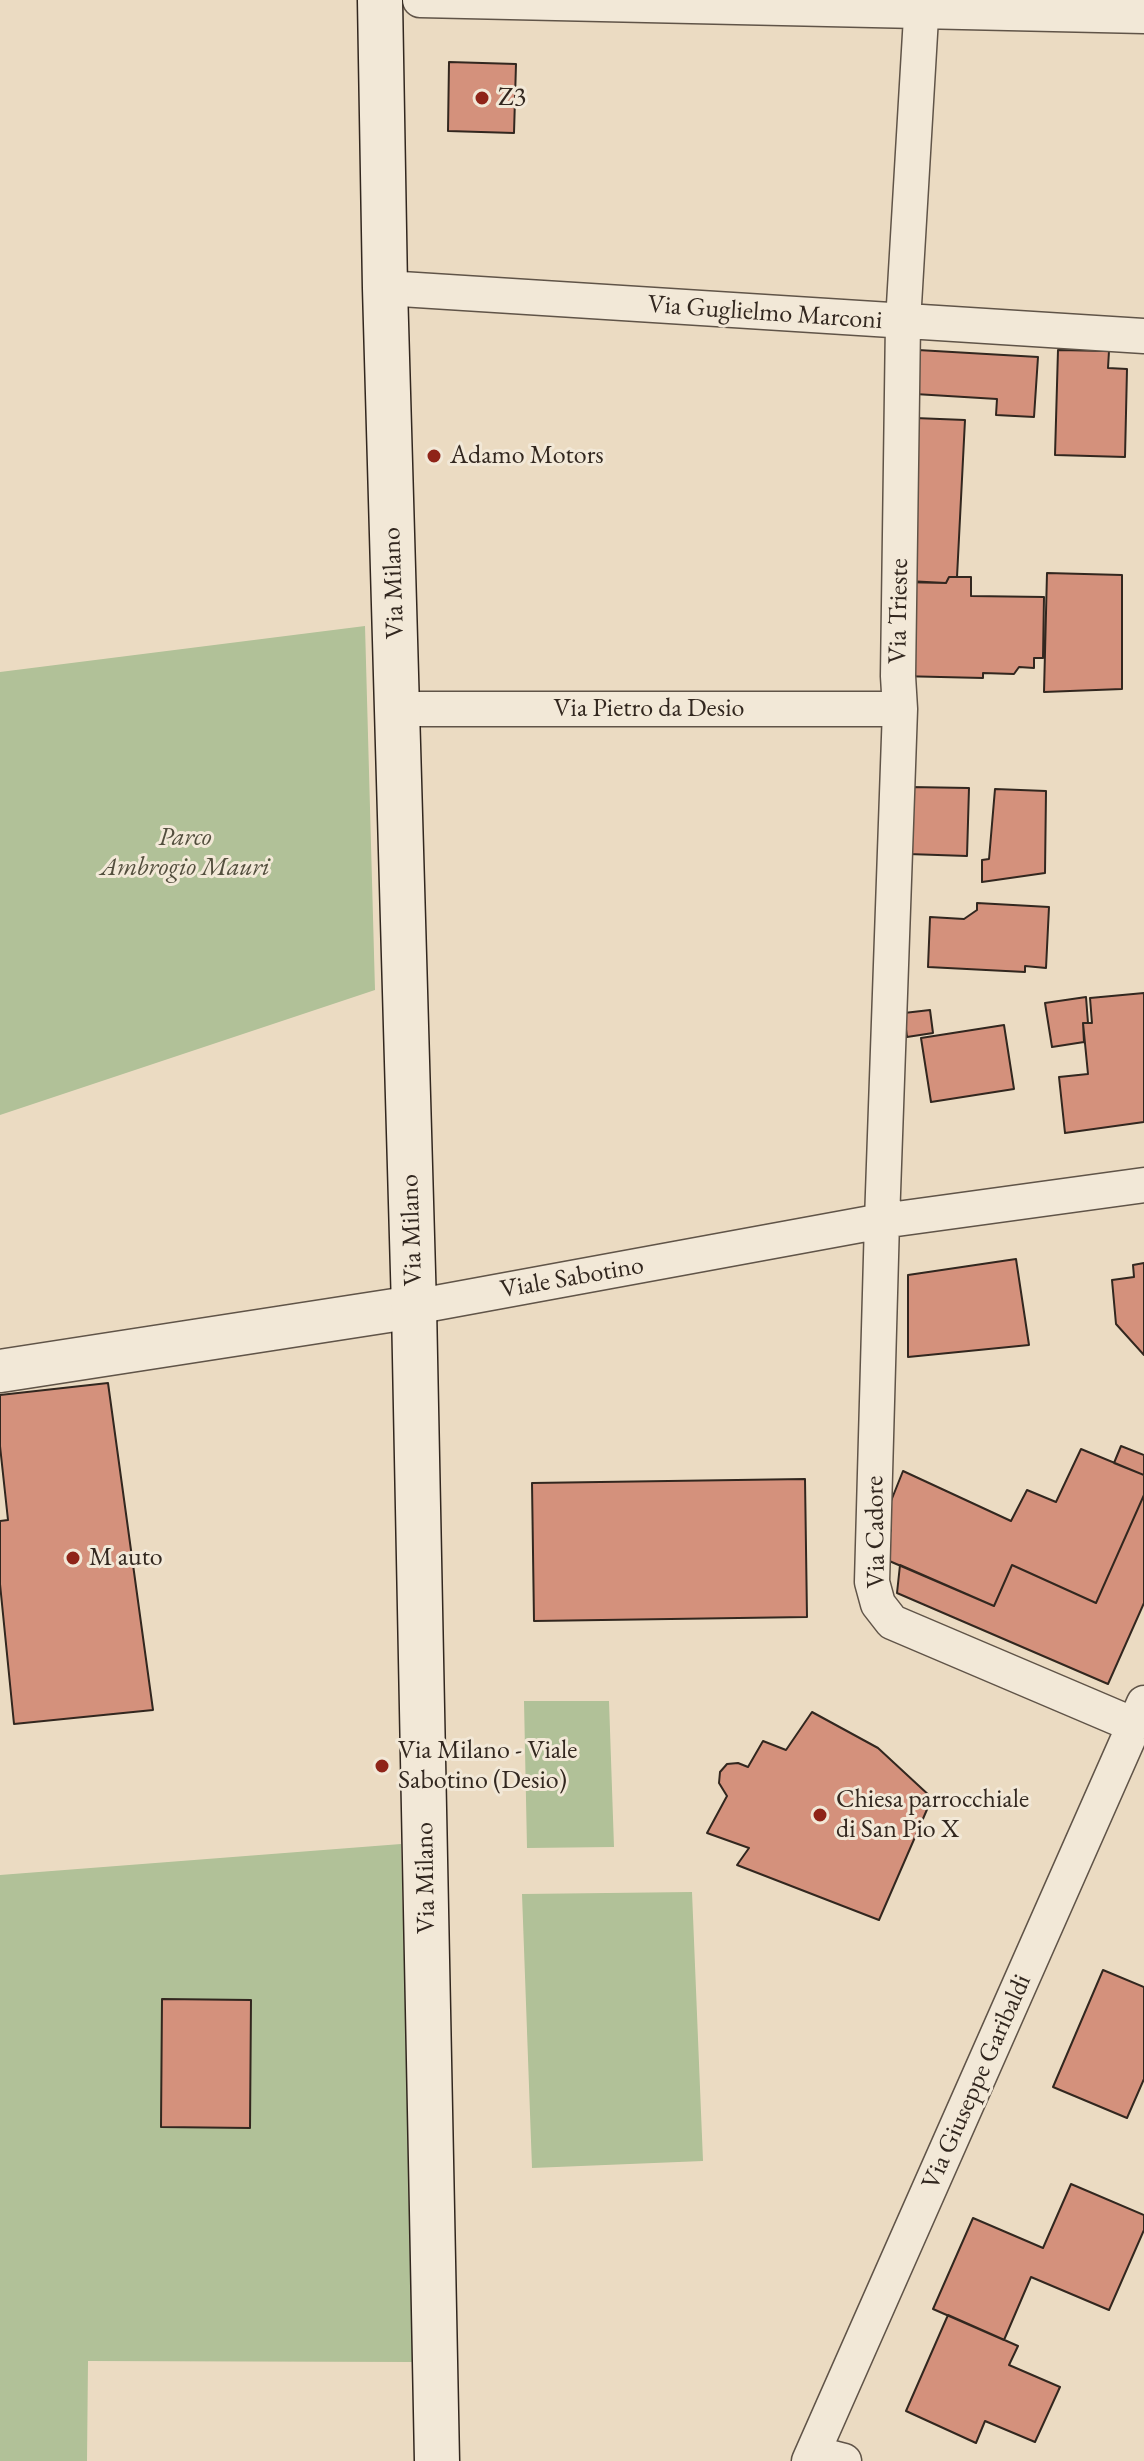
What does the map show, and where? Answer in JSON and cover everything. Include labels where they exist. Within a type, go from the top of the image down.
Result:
[{"type":"main road","name":"Via Milano","points":[[380,0],[385,288],[414,1307],[437,2461]]},
{"type":"street","points":[[420,0],[922,5],[1144,16]]},
{"type":"street","name":"Via Trieste","points":[[882,1221],[900,709],[903,322],[922,5]]},
{"type":"street","name":"Via Guglielmo Marconi","points":[[385,288],[1144,336]]},
{"type":"street","name":"Via Pietro da Desio","points":[[398,709],[900,709]]},
{"type":"street","name":"Viale Sabotino","points":[[0,1371],[414,1307],[882,1221],[1144,1185]]},
{"type":"street","name":"Via Cadore","points":[[882,1221],[872,1582],[878,1604],[892,1622],[1139,1714]]},
{"type":"street","name":"Via Giuseppe Garibaldi","points":[[822,2458],[1139,1714]]},
{"type":"green space","name":"Parco Ambrogio Mauri","points":[[365,626],[375,990],[0,1115],[0,672]]},
{"type":"green space","points":[[524,1701],[609,1701],[614,1847],[527,1848]]},
{"type":"green space","points":[[401,1844],[415,2362],[88,2361],[87,2461],[0,2461],[0,1875]]},
{"type":"green space","points":[[692,1892],[703,2161],[532,2168],[522,1894]]},
{"type":"building","name":"Z3","points":[[449,62],[516,64],[514,133],[448,131]]},
{"type":"building","points":[[918,350],[1038,357],[1034,417],[996,415],[997,399],[915,394]]},
{"type":"building","points":[[1058,350],[1109,351],[1108,368],[1127,369],[1125,457],[1055,455]]},
{"type":"building","points":[[915,418],[965,420],[957,577],[949,577],[946,583],[907,581]]},
{"type":"building","points":[[1047,573],[1122,575],[1122,689],[1044,692]]},
{"type":"building","points":[[949,577],[971,577],[971,596],[1044,597],[1043,658],[1034,658],[1034,668],[1019,667],[1014,674],[983,673],[983,678],[898,676],[900,582],[946,583]]},
{"type":"building","points":[[910,787],[969,788],[967,856],[908,854]]},
{"type":"building","points":[[995,789],[1046,791],[1045,873],[982,882],[982,860],[989,859]]},
{"type":"building","points":[[977,903],[1049,907],[1046,968],[1025,966],[1025,972],[928,967],[930,917],[964,919],[977,910]]},
{"type":"building","points":[[1144,993],[1144,1122],[1065,1133],[1059,1077],[1088,1074],[1083,1023],[1092,1023],[1090,998]]},
{"type":"building","points":[[1086,997],[1088,1023],[1083,1023],[1084,1042],[1052,1047],[1045,1003]]},
{"type":"building","points":[[930,1010],[933,1033],[907,1037],[904,1013]]},
{"type":"building","points":[[1004,1025],[1014,1089],[931,1102],[921,1038]]},
{"type":"building","points":[[1016,1259],[1029,1345],[908,1357],[908,1275]]},
{"type":"building","points":[[1144,1263],[1144,1355],[1116,1324],[1112,1280],[1134,1277],[1133,1265]]},
{"type":"building","points":[[108,1383],[153,1710],[14,1724],[0,1584],[0,1521],[8,1520],[0,1446],[0,1395]]},
{"type":"building","points":[[1121,1446],[1144,1455],[1144,1475],[1114,1463]]},
{"type":"building","points":[[1081,1449],[1144,1475],[1144,1495],[1096,1603],[1012,1565],[994,1606],[880,1557],[891,1530],[881,1526],[903,1471],[1011,1521],[1027,1490],[1056,1502]]},
{"type":"building","points":[[805,1479],[807,1617],[534,1621],[532,1483]]},
{"type":"building","points":[[1144,1495],[1144,1603],[1108,1684],[897,1593],[900,1565],[994,1606],[1012,1565],[1096,1603]]},
{"type":"building","name":"Chiesa parrocchiale di San Pio X","points":[[812,1712],[878,1748],[932,1798],[879,1920],[737,1865],[749,1848],[707,1833],[727,1796],[719,1783],[720,1772],[727,1764],[738,1763],[748,1767],[763,1741],[786,1750]]},
{"type":"building","points":[[1103,1970],[1144,1987],[1144,2079],[1127,2118],[1053,2087]]},
{"type":"building","points":[[162,1999],[251,2000],[250,2128],[161,2127]]},
{"type":"building","points":[[1071,2184],[1144,2215],[1144,2230],[1109,2310],[1031,2277],[1004,2340],[933,2309],[973,2218],[1043,2248]]},
{"type":"building","points":[[948,2315],[1018,2346],[1009,2365],[1060,2387],[1035,2442],[985,2421],[976,2443],[906,2411]]},
{"type":"place","name":"Z3","points":[[482,98]]},
{"type":"place","name":"Adamo Motors","points":[[434,456]]},
{"type":"place","name":"M auto","points":[[73,1558]]},
{"type":"place","name":"Via Milano - Viale Sabotino (Desio)","points":[[382,1766]]},
{"type":"place","name":"Chiesa parrocchiale di San Pio X","points":[[820,1815]]}]
